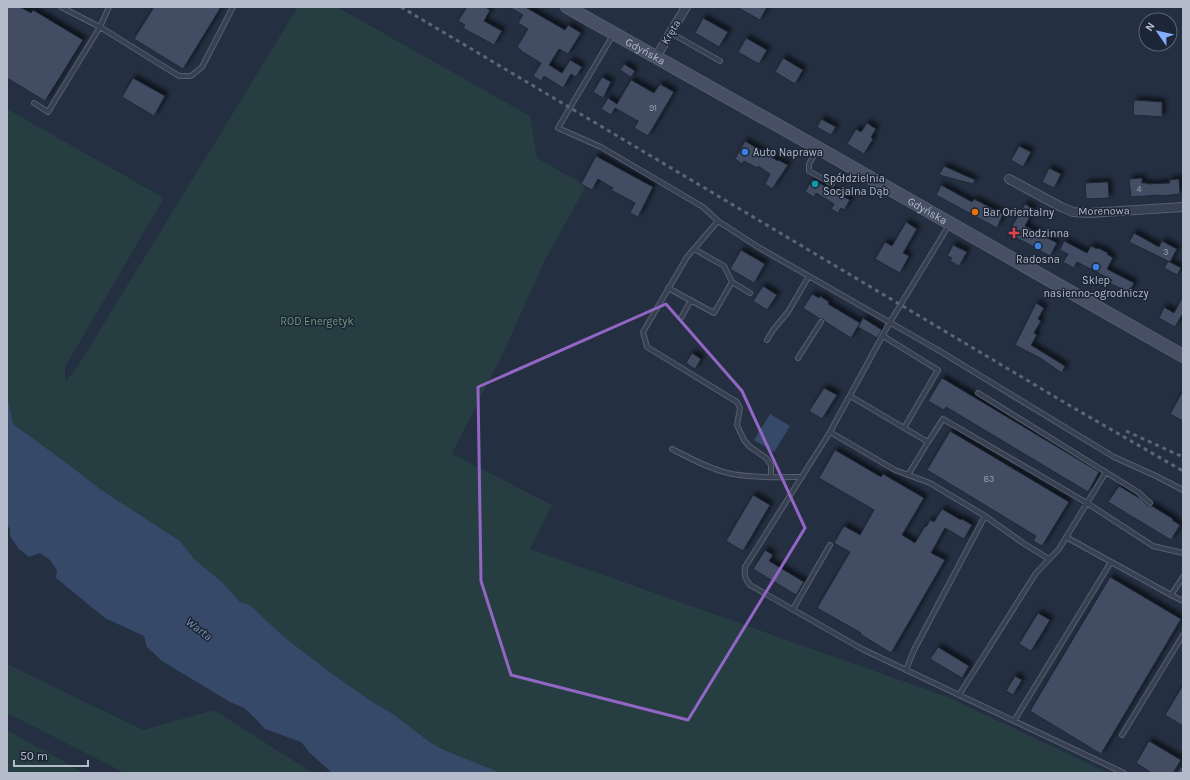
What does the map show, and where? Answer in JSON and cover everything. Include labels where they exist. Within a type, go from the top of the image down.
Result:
[{"type":"main road","name":"Gdyńska","points":[[567,7],[1183,356]]},
{"type":"street","name":"Kręta","points":[[656,57],[686,7]]},
{"type":"street","name":"Morenowa","points":[[1009,179],[1073,212],[1089,213],[1183,207]]},
{"type":"lane","points":[[60,7],[100,27],[179,76],[190,76],[202,67],[233,7]]},
{"type":"lane","points":[[34,103],[48,112],[100,27],[109,7]]},
{"type":"lane","points":[[615,33],[558,128],[601,147],[703,207],[718,221],[758,247],[951,357],[1114,457],[1183,490]]},
{"type":"lane","points":[[671,33],[720,61]]},
{"type":"lane","points":[[818,148],[809,164],[809,171],[832,184]]},
{"type":"lane","points":[[718,221],[687,257],[643,332],[647,347],[738,402],[740,408],[737,425],[744,440],[749,446],[761,453],[771,465],[771,477]]},
{"type":"lane","points":[[950,223],[890,322],[830,432],[745,568],[744,574],[750,585],[862,649],[1124,773]]},
{"type":"lane","points":[[694,249],[724,266],[732,282],[750,293]]},
{"type":"lane","points":[[767,340],[788,312],[809,276]]},
{"type":"lane","points":[[668,288],[714,313],[732,282]]},
{"type":"lane","points":[[681,318],[691,300]]},
{"type":"lane","points":[[798,358],[821,322]]},
{"type":"lane","points":[[883,336],[938,370],[904,428]]},
{"type":"lane","points":[[978,393],[1138,492],[1150,503]]},
{"type":"lane","points":[[850,396],[928,442]]},
{"type":"lane","points":[[908,475],[943,419],[1087,503],[1153,546],[1183,552]]},
{"type":"lane","points":[[830,432],[895,470],[930,483],[985,516],[1023,543],[1050,558]]},
{"type":"lane","points":[[672,449],[715,470],[733,474],[771,477],[802,477]]},
{"type":"lane","points":[[960,696],[1036,573],[1058,549],[1106,472]]},
{"type":"lane","points":[[906,670],[914,650],[985,516]]},
{"type":"lane","points":[[1066,537],[1183,601]]},
{"type":"lane","points":[[792,610],[830,545]]},
{"type":"lane","points":[[1014,721],[1111,562]]},
{"type":"lane","points":[[1171,594],[1183,577]]},
{"type":"lane","points":[[1122,735],[1183,635]]},
{"type":"highlighted area","points":[[666,304],[742,391],[805,528],[688,720],[511,675],[481,581],[478,387]]},
{"type":"green space","name":"ROD Energetyk","points":[[298,7],[337,7],[530,116],[537,158],[586,186],[544,262],[506,347],[452,454],[552,505],[530,549],[948,697],[1108,773],[501,773],[444,750],[431,743],[393,714],[374,703],[335,676],[284,637],[250,605],[240,602],[223,583],[194,559],[180,541],[100,489],[13,424],[7,400],[7,109],[164,198],[65,367],[65,382],[78,366]]},
{"type":"green space","points":[[7,664],[143,730],[214,710],[313,773],[125,773],[7,713]]},
{"type":"green space","points":[[7,730],[85,773],[7,773]]},
{"type":"water","name":"Warta","points":[[8,399],[13,424],[100,489],[180,541],[194,559],[223,583],[240,602],[250,605],[284,637],[335,676],[374,703],[393,714],[431,743],[444,750],[501,773],[332,773],[310,753],[301,742],[265,729],[244,708],[230,702],[162,661],[147,647],[144,636],[105,618],[56,578],[57,570],[50,560],[40,553],[29,557],[19,549],[10,536],[10,530],[7,523]]},
{"type":"water","points":[[770,414],[790,426],[774,452],[754,440]]},
{"type":"building","points":[[7,7],[20,7],[31,13],[33,10],[83,40],[45,101],[7,78]]},
{"type":"building","points":[[154,7],[221,7],[183,69],[134,39]]},
{"type":"building","points":[[467,7],[485,7],[490,10],[484,21],[502,31],[494,45],[463,28],[465,25],[458,21]]},
{"type":"building","points":[[509,7],[525,7],[565,30],[568,25],[581,33],[568,54],[559,49],[549,65],[562,73],[570,60],[582,67],[576,77],[571,74],[563,88],[544,76],[541,81],[533,76],[541,63],[517,47],[528,29],[518,23],[523,15]]},
{"type":"building","points":[[737,7],[767,7],[760,20]]},
{"type":"building","points":[[703,18],[728,32],[719,47],[695,33]]},
{"type":"building","points":[[746,38],[767,50],[759,64],[738,52]]},
{"type":"building","points":[[783,58],[803,70],[795,84],[775,72]]},
{"type":"building","points":[[624,64],[635,71],[631,77],[620,70]]},
{"type":"building","points":[[602,77],[611,82],[603,98],[593,92]]},
{"type":"building","points":[[133,78],[165,96],[154,116],[122,97]]},
{"type":"building","points":[[631,80],[654,93],[660,84],[674,92],[648,136],[634,128],[638,121],[615,108],[611,115],[601,109],[608,98],[617,104]]},
{"type":"building","points":[[1134,100],[1162,102],[1162,117],[1133,115]]},
{"type":"building","points":[[821,119],[836,127],[831,135],[817,127]]},
{"type":"building","points":[[867,123],[876,129],[871,137],[873,139],[864,154],[847,144],[856,129],[861,132]]},
{"type":"building","points":[[745,141],[778,161],[788,165],[772,189],[765,184],[770,174],[758,166],[757,168],[744,161],[742,164],[735,159]]},
{"type":"building","points":[[1019,146],[1031,152],[1023,167],[1011,160]]},
{"type":"building","points":[[596,156],[653,187],[638,217],[630,213],[635,203],[611,190],[613,188],[598,179],[592,190],[581,184]]},
{"type":"building","points":[[944,166],[975,180],[973,184],[939,175]]},
{"type":"building","points":[[1049,168],[1061,174],[1054,188],[1042,182]]},
{"type":"building","points":[[1142,178],[1142,183],[1147,184],[1170,183],[1169,180],[1179,179],[1180,194],[1131,197],[1129,179]]},
{"type":"building","points":[[812,179],[850,200],[844,210],[841,208],[838,213],[831,209],[834,204],[816,193],[814,197],[805,192]]},
{"type":"building","points":[[1108,182],[1109,198],[1086,199],[1085,183]]},
{"type":"building","points":[[941,185],[972,202],[974,199],[1003,214],[997,228],[936,195]]},
{"type":"building","points":[[1025,204],[1034,209],[1025,226],[1057,243],[1050,256],[1008,233]]},
{"type":"building","points":[[906,222],[917,229],[903,253],[909,256],[900,273],[875,259],[885,242],[892,246]]},
{"type":"building","points":[[1134,233],[1159,247],[1162,241],[1177,249],[1170,262],[1129,242]]},
{"type":"building","points":[[1064,241],[1087,253],[1091,246],[1108,253],[1107,254],[1113,258],[1107,269],[1134,283],[1129,293],[1110,283],[1112,280],[1077,262],[1074,268],[1063,262],[1068,254],[1060,250]]},
{"type":"building","points":[[953,245],[967,252],[959,266],[950,261],[952,258],[947,256]]},
{"type":"building","points":[[741,250],[765,264],[754,283],[730,269]]},
{"type":"building","points":[[1168,261],[1181,268],[1177,275],[1164,268]]},
{"type":"building","points":[[763,286],[777,295],[767,310],[753,301]]},
{"type":"building","points":[[812,294],[819,298],[820,296],[829,302],[828,304],[860,323],[851,338],[823,319],[820,319],[803,308]]},
{"type":"building","points":[[1183,296],[1183,313],[1175,327],[1159,318],[1164,307],[1174,313]]},
{"type":"building","points":[[1036,303],[1044,308],[1038,319],[1041,321],[1034,333],[1037,335],[1031,345],[1065,366],[1062,373],[1040,358],[1015,345]]},
{"type":"building","points":[[863,318],[882,330],[877,338],[858,327]]},
{"type":"building","points":[[692,353],[701,359],[695,369],[686,363]]},
{"type":"building","points":[[942,378],[1099,472],[1088,492],[946,407],[944,410],[928,401]]},
{"type":"building","points":[[824,388],[837,395],[822,419],[809,411]]},
{"type":"building","points":[[1183,391],[1183,421],[1170,414]]},
{"type":"building","points":[[950,431],[1069,502],[1042,546],[1033,541],[1036,536],[927,470]]},
{"type":"building","points":[[835,450],[881,477],[883,474],[924,498],[902,535],[915,543],[925,526],[926,527],[930,520],[934,522],[942,509],[972,525],[964,539],[945,528],[931,553],[945,560],[891,653],[860,634],[861,633],[817,608],[850,552],[834,543],[844,526],[860,535],[874,510],[819,478]]},
{"type":"building","points":[[1119,486],[1141,499],[1148,506],[1152,506],[1173,519],[1172,520],[1180,525],[1171,540],[1108,502]]},
{"type":"building","points":[[753,495],[770,505],[743,551],[726,541]]},
{"type":"building","points":[[765,550],[773,555],[769,561],[804,582],[796,595],[753,569]]},
{"type":"building","points":[[1110,577],[1181,619],[1101,754],[1030,711]]},
{"type":"building","points":[[1038,613],[1050,620],[1031,651],[1019,644]]},
{"type":"building","points":[[938,647],[969,666],[962,678],[930,659]]},
{"type":"building","points":[[1015,676],[1022,680],[1013,695],[1006,691]]},
{"type":"building","points":[[1183,685],[1183,726],[1165,715]]},
{"type":"building","points":[[1149,741],[1181,760],[1173,773],[1152,773],[1136,763]]},
{"type":"railway","points":[[401,7],[1067,404],[1183,471]]},
{"type":"railway","points":[[1126,431],[1183,457]]},
{"type":"place","name":"Auto Naprawa","points":[[745,152]]},
{"type":"place","name":"Spółdzielnia Socjalna Dąb","points":[[815,184]]},
{"type":"place","name":"Bar Orientalny","points":[[975,212]]},
{"type":"place","name":"Rodzinna","points":[[1014,233]]},
{"type":"place","name":"Radosna","points":[[1038,246]]},
{"type":"place","name":"Sklep nasienno-ogrodniczy","points":[[1096,267]]}]
